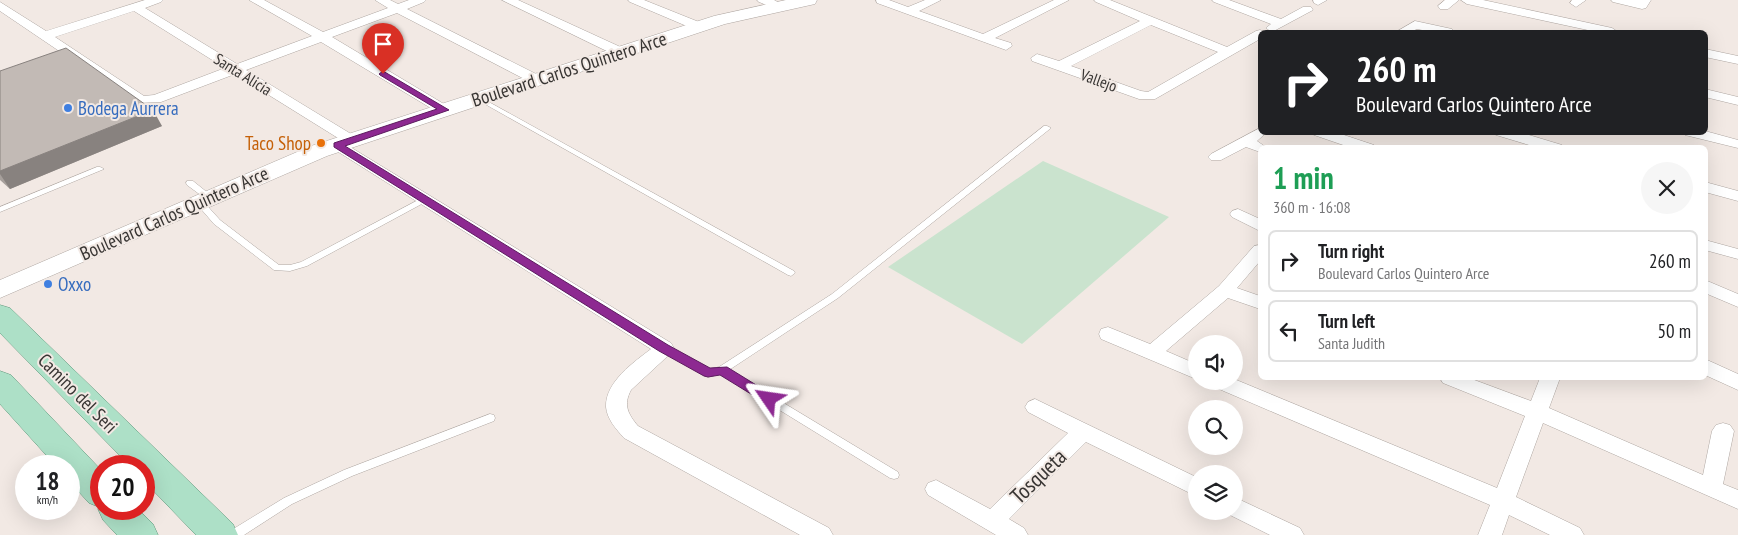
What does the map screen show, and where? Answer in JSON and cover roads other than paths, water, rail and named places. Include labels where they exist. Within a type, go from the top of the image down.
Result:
[{"type":"main road","name":"Camino del Seri","points":[[0,315],[220,535]]},
{"type":"main road","points":[[0,383],[90,481]]},
{"type":"main road","points":[[126,520],[140,535]]},
{"type":"street","points":[[44,36],[157,0]]},
{"type":"street","points":[[255,0],[322,37],[444,110]]},
{"type":"street","points":[[380,0],[537,80]]},
{"type":"street","points":[[0,6],[141,100],[146,101],[420,0]]},
{"type":"street","points":[[508,0],[622,52]]},
{"type":"street","points":[[634,0],[700,27]]},
{"type":"street","name":"Boulevard Carlos Quintero Arce","points":[[0,290],[199,194],[478,98],[771,3],[809,0]]},
{"type":"street","points":[[908,11],[935,0]]},
{"type":"street","points":[[984,38],[1063,0]]},
{"type":"street","points":[[1100,0],[1228,52]]},
{"type":"street","points":[[1218,0],[1281,23]]},
{"type":"street","points":[[1467,0],[1603,30]]},
{"type":"street","points":[[1617,0],[1642,5],[1645,0]]},
{"type":"street","points":[[881,1],[1006,46]]},
{"type":"street","name":"Santa Alicia","points":[[135,7],[236,69],[425,200],[664,348]]},
{"type":"street","name":"Vallejo","points":[[1268,30],[1307,10]]},
{"type":"street","name":"Vallejo","points":[[1060,66],[1151,20]]},
{"type":"street","points":[[1406,30],[1415,25],[1439,30]]},
{"type":"street","name":"Vallejo","points":[[1060,66],[1147,96],[1155,94],[1258,35]]},
{"type":"street","points":[[1708,54],[1738,60]]},
{"type":"street","points":[[1037,58],[1060,66]]},
{"type":"street","points":[[1708,94],[1738,100]]},
{"type":"street","points":[[1216,157],[1258,133]]},
{"type":"street","points":[[1328,135],[1360,145]]},
{"type":"street","points":[[1512,135],[1546,145]]},
{"type":"street","points":[[1702,135],[1738,144]]},
{"type":"street","points":[[1246,141],[1258,147]]},
{"type":"street","points":[[1708,188],[1738,196]]},
{"type":"street","points":[[1238,214],[1258,225]]},
{"type":"street","points":[[1708,246],[1738,254]]},
{"type":"street","points":[[1152,353],[1225,290],[1258,252]]},
{"type":"street","points":[[1708,287],[1738,301]]},
{"type":"street","points":[[1225,290],[1258,302]]},
{"type":"street","points":[[1108,334],[1188,369]]},
{"type":"street","points":[[664,348],[620,388],[615,400],[620,422],[630,432],[821,535]]},
{"type":"street","points":[[1708,367],[1738,382]]},
{"type":"street","points":[[1455,380],[1538,412],[1738,500]]},
{"type":"street","points":[[1490,535],[1549,380]]},
{"type":"street","points":[[1240,390],[1503,501],[1572,535]]},
{"type":"street","points":[[1035,407],[1188,483]]},
{"type":"street","name":"Tosqueta","points":[[992,521],[1084,431]]},
{"type":"street","points":[[1711,488],[1723,431]]},
{"type":"street","points":[[936,489],[1016,535]]},
{"type":"street","points":[[1243,510],[1292,535]]},
{"type":"lane","points":[[478,98],[790,273]]},
{"type":"lane","points":[[664,348],[708,372],[722,370],[835,296],[1047,128]]},
{"type":"lane","points":[[0,210],[100,169]]},
{"type":"lane","points":[[199,194],[217,222],[277,268],[304,264],[425,200]]},
{"type":"lane","points":[[722,370],[894,475]]},
{"type":"lane","points":[[234,535],[288,501],[348,473],[490,418]]},
{"type":"place","name":"Bodega Aurrera","points":[[68,108]]},
{"type":"place","name":"Taco Shop","points":[[321,143]]},
{"type":"place","name":"Oxxo","points":[[48,284]]}]
